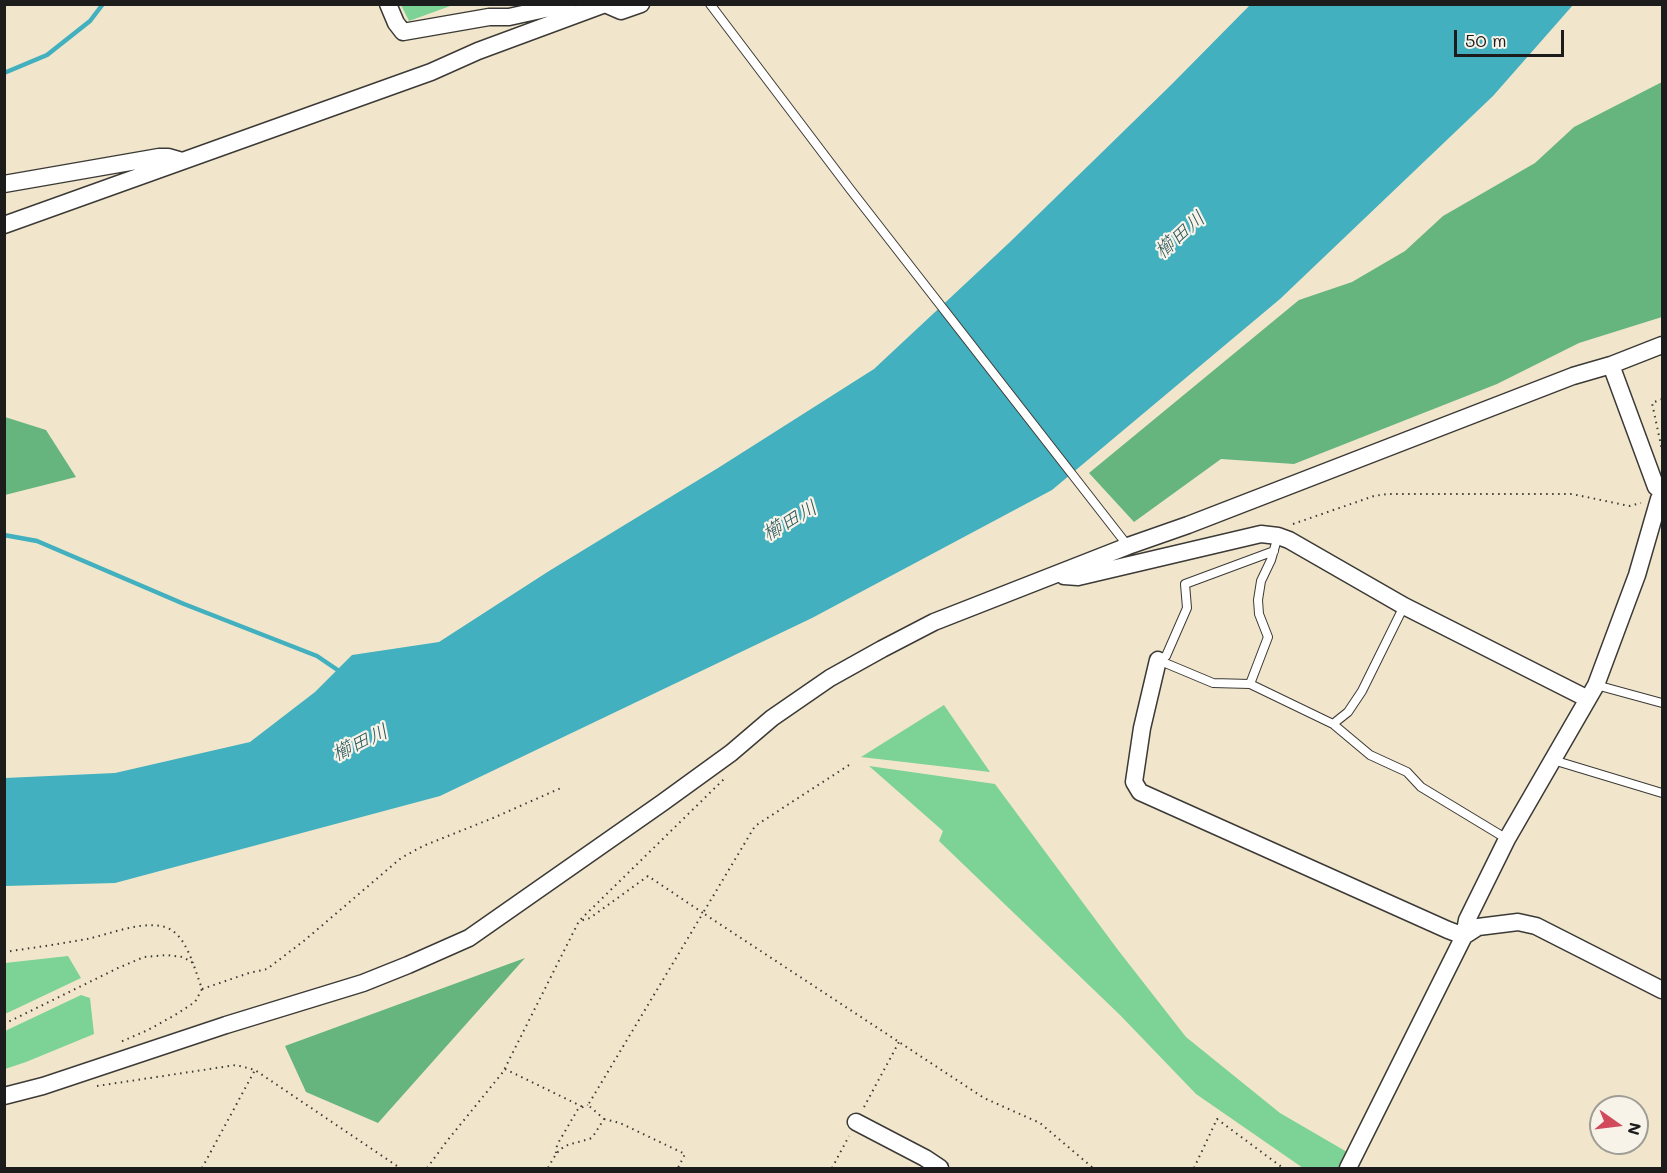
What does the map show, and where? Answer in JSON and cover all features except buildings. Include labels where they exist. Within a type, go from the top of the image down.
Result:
[{"type":"street","points":[[388,4],[396,23],[403,32],[489,17],[509,17],[568,4]]},
{"type":"street","points":[[4,225],[431,72],[478,51],[605,4],[621,11],[640,4]]},
{"type":"street","points":[[4,184],[159,157],[183,161]]},
{"type":"street","points":[[4,1096],[43,1086],[226,1025],[363,983],[469,938],[662,803],[730,753],[772,718],[821,685],[934,622],[1053,576],[1123,540],[1199,520],[1574,376],[1611,365],[1662,345]]},
{"type":"street","points":[[1348,1168],[1464,936],[1467,920],[1508,839],[1592,692],[1636,575],[1661,495],[1611,365]]},
{"type":"street","points":[[1053,576],[1078,577],[1271,540],[1289,540],[1404,606],[1592,692]]},
{"type":"street","points":[[1158,660],[1142,728],[1134,782],[1140,792],[1464,936]]},
{"type":"street","points":[[1464,936],[1478,927],[1518,922],[1536,926],[1662,990]]},
{"type":"street","points":[[856,1122],[940,1168]]},
{"type":"lane","points":[[710,4],[894,246],[1123,540]]},
{"type":"lane","points":[[1158,660],[1166,656],[1187,608],[1185,584],[1271,540],[1271,560],[1261,581],[1258,600],[1259,614],[1268,637],[1250,684]]},
{"type":"lane","points":[[1333,724],[1348,712],[1362,691],[1404,606]]},
{"type":"lane","points":[[1158,660],[1213,683],[1250,684],[1333,724],[1370,755],[1407,772],[1421,787],[1508,839]]},
{"type":"lane","points":[[1592,692],[1662,703]]},
{"type":"lane","points":[[1553,760],[1662,794]]},
{"type":"path","points":[[1662,399],[1652,403],[1662,450]]},
{"type":"path","points":[[1271,540],[1374,496],[1387,494],[1572,494],[1629,506],[1661,495]]},
{"type":"path","points":[[427,1168],[505,1068],[579,921],[723,780],[730,753]]},
{"type":"path","points":[[548,1168],[556,1153],[557,1145],[578,1109],[588,1105],[754,826],[849,765]]},
{"type":"path","points":[[116,1044],[175,1015],[195,1002],[202,989],[267,969],[305,940],[401,858],[423,846],[561,788]]},
{"type":"path","points":[[579,921],[590,918],[648,876],[984,1098],[1040,1123],[1093,1168]]},
{"type":"path","points":[[4,952],[88,939],[136,927],[162,926],[179,936],[193,963],[202,989]]},
{"type":"path","points":[[4,1024],[144,957],[167,955],[183,957],[193,963]]},
{"type":"path","points":[[832,1168],[899,1042]]},
{"type":"path","points":[[94,1086],[236,1065],[255,1070],[400,1168]]},
{"type":"path","points":[[505,1068],[583,1107]]},
{"type":"path","points":[[202,1168],[255,1070]]},
{"type":"path","points":[[588,1105],[604,1119],[620,1123],[685,1154],[678,1168]]},
{"type":"path","points":[[556,1153],[567,1144],[591,1138],[604,1119]]},
{"type":"path","points":[[1194,1168],[1217,1119],[1283,1168]]},
{"type":"green space","points":[[401,5],[453,5],[409,21]]},
{"type":"green space","points":[[1662,82],[1662,317],[1579,343],[1497,384],[1294,464],[1221,459],[1134,522],[1089,473],[1299,300],[1352,282],[1405,251],[1443,216],[1535,163],[1574,127]]},
{"type":"green space","points":[[5,417],[46,430],[76,477],[5,495]]},
{"type":"green space","points":[[944,705],[990,772],[861,757]]},
{"type":"green space","points":[[869,766],[995,784],[1118,950],[1186,1037],[1280,1113],[1347,1152],[1338,1168],[1303,1168],[1196,1094],[1120,1015],[939,841],[943,831]]},
{"type":"green space","points":[[68,956],[81,978],[5,1014],[5,963]]},
{"type":"green space","points":[[525,958],[378,1123],[306,1092],[285,1046]]},
{"type":"green space","points":[[81,995],[90,998],[94,1034],[5,1069],[5,1031]]},
{"type":"water","name":"櫛田川","points":[[1250,5],[1573,5],[1493,96],[1280,299],[1052,490],[812,618],[440,796],[115,883],[5,886],[5,778],[115,773],[250,742],[315,692],[352,655],[439,642],[874,369],[1010,242]]},
{"type":"waterway","points":[[4,73],[47,55],[90,21],[103,4]]},
{"type":"waterway","points":[[4,535],[37,541],[184,604],[317,656],[342,673]]}]
